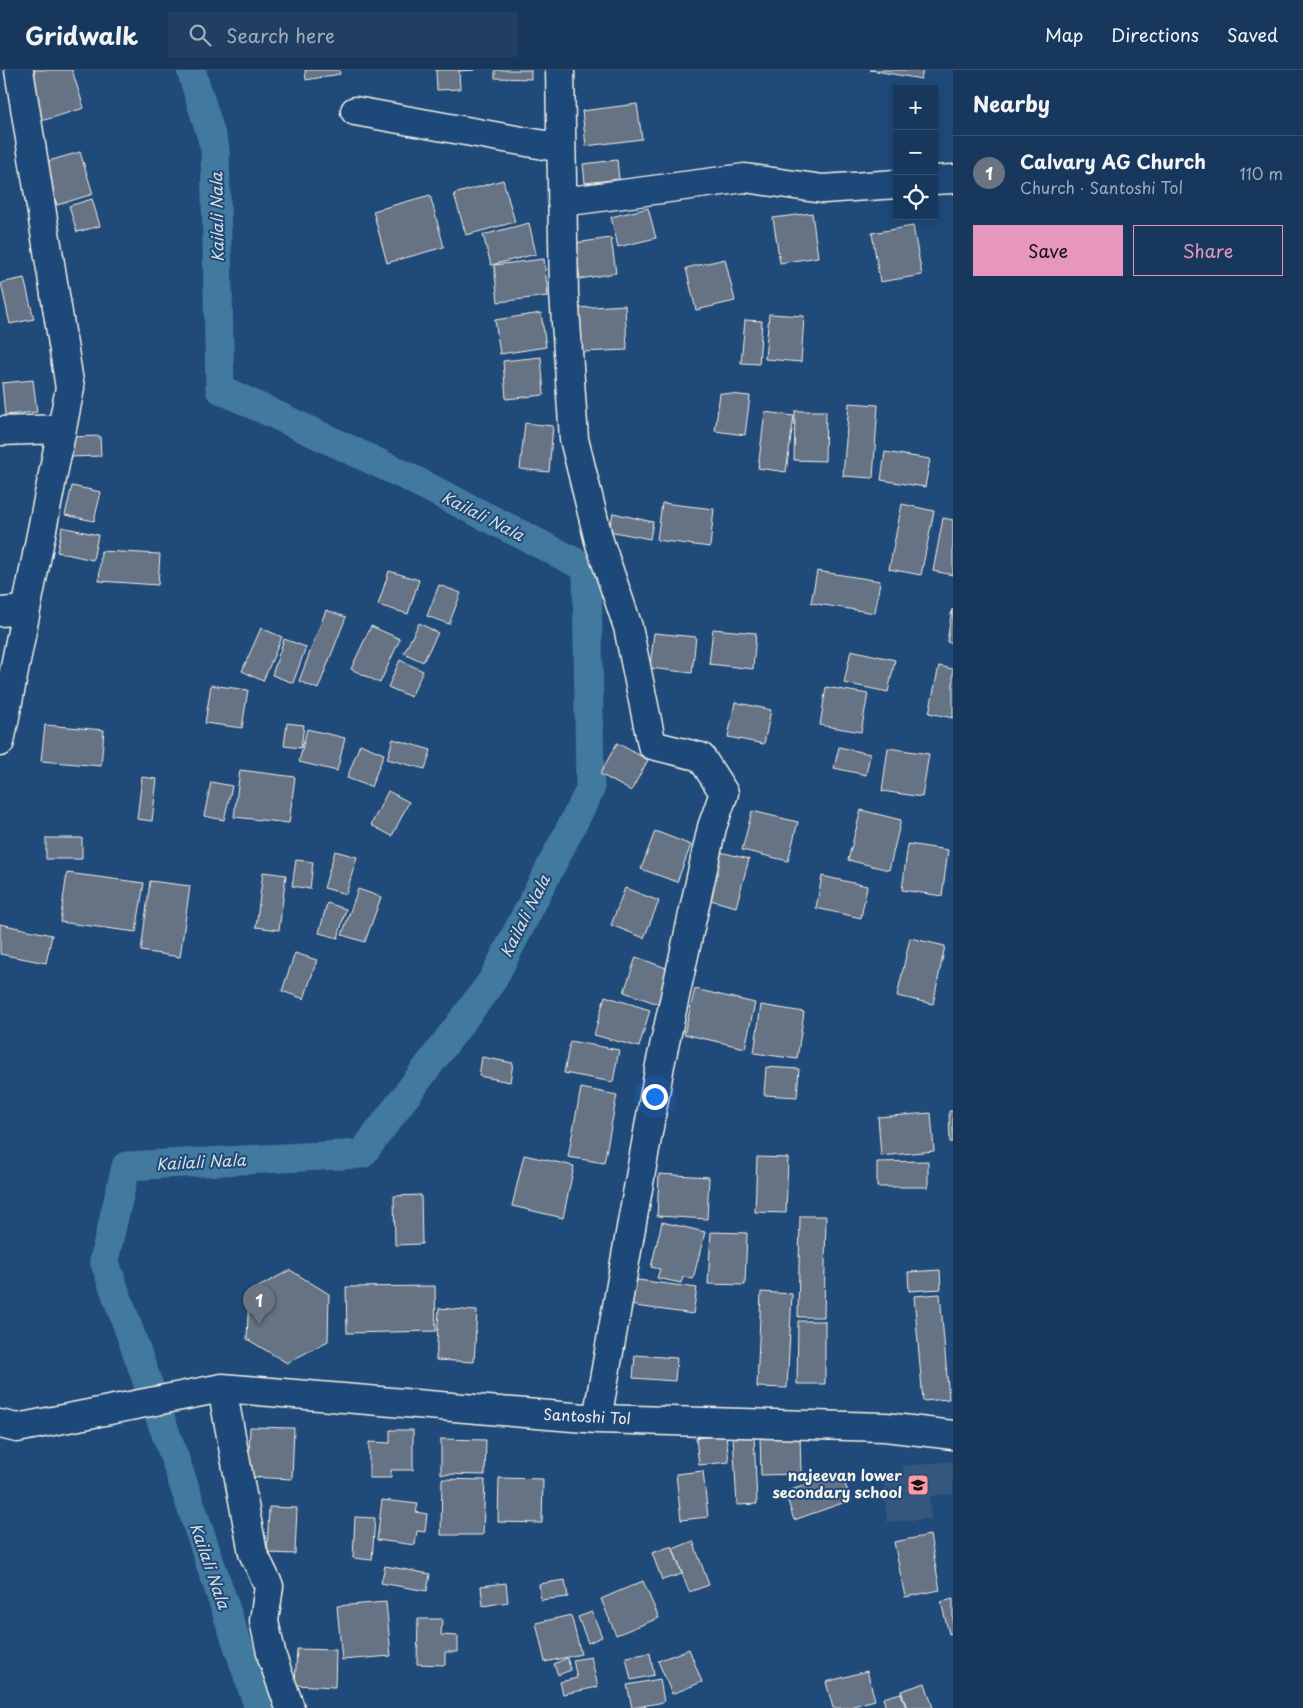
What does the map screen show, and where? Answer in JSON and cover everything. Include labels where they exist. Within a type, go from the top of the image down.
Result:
[{"type":"street","points":[[0,742],[13,611],[70,388],[19,70]]},
{"type":"street","points":[[560,70],[564,293],[574,439],[599,541],[628,627],[652,745],[701,757],[724,793],[712,827],[660,1065],[596,1418]]},
{"type":"street","points":[[355,110],[561,148]]},
{"type":"street","points":[[562,202],[745,178],[823,189],[893,184]]},
{"type":"street","points":[[938,180],[953,178]]},
{"type":"street","points":[[0,431],[61,429]]},
{"type":"street","points":[[222,1388],[253,1553],[269,1586],[264,1621],[272,1657],[290,1708]]},
{"type":"street","name":"Santoshi Tol","points":[[9,1426],[222,1388],[596,1418],[885,1427],[953,1435]]},
{"type":"shaded area","name":"najeevan lower secondary school","points":[[953,1461],[953,1494],[930,1496],[931,1519],[887,1522],[883,1477],[903,1475],[903,1466]]},
{"type":"building","points":[[21,70],[72,70],[84,108],[38,122]]},
{"type":"building","points":[[305,70],[339,70],[340,74],[306,80]]},
{"type":"building","points":[[436,70],[474,70],[459,71],[460,89],[437,90]]},
{"type":"building","points":[[495,70],[531,70],[531,79],[495,78]]},
{"type":"building","points":[[870,70],[923,70],[921,79]]},
{"type":"building","points":[[637,104],[642,139],[586,146],[582,111]]},
{"type":"building","points":[[80,152],[93,194],[57,205],[45,162]]},
{"type":"building","points":[[617,160],[619,179],[585,183],[583,164]]},
{"type":"building","points":[[503,180],[515,222],[466,235],[454,194]]},
{"type":"building","points":[[430,195],[444,247],[387,263],[373,211]]},
{"type":"building","points":[[92,199],[100,226],[77,232],[69,206]]},
{"type":"building","points":[[648,208],[656,238],[618,247],[611,217]]},
{"type":"building","points":[[812,213],[818,257],[780,263],[773,218]]},
{"type":"building","points":[[529,223],[536,254],[491,265],[483,235]]},
{"type":"building","points":[[913,226],[922,275],[880,282],[872,233]]},
{"type":"building","points":[[611,238],[616,273],[580,279],[575,243]]},
{"type":"building","points":[[544,259],[548,296],[498,302],[494,265]]},
{"type":"building","points":[[725,259],[735,301],[696,310],[686,268]]},
{"type":"building","points":[[24,278],[34,319],[10,324],[1,283]]},
{"type":"building","points":[[625,305],[627,350],[581,352],[578,308]]},
{"type":"building","points":[[541,313],[546,347],[500,354],[495,320]]},
{"type":"building","points":[[769,314],[804,316],[801,362],[765,359]]},
{"type":"building","points":[[745,320],[762,321],[759,364],[741,363]]},
{"type":"building","points":[[541,357],[544,395],[506,399],[503,361]]},
{"type":"building","points":[[33,380],[37,412],[5,415],[2,383]]},
{"type":"building","points":[[720,393],[750,396],[745,435],[715,431]]},
{"type":"building","points":[[849,403],[878,405],[873,478],[843,476]]},
{"type":"building","points":[[795,411],[826,411],[825,461],[794,460]]},
{"type":"building","points":[[765,412],[794,416],[786,472],[758,468]]},
{"type":"building","points":[[525,423],[553,426],[549,472],[520,469]]},
{"type":"building","points":[[100,436],[101,456],[70,457],[69,437]]},
{"type":"building","points":[[885,452],[930,459],[925,487],[881,480]]},
{"type":"building","points":[[72,486],[101,492],[94,521],[65,515]]},
{"type":"building","points":[[662,503],[714,509],[710,547],[657,540]]},
{"type":"building","points":[[902,504],[934,511],[921,575],[889,569]]},
{"type":"building","points":[[613,513],[653,522],[650,539],[609,531]]},
{"type":"building","points":[[943,518],[953,520],[953,575],[933,571]]},
{"type":"building","points":[[62,527],[98,535],[93,560],[57,552]]},
{"type":"building","points":[[101,551],[160,554],[158,585],[99,581]]},
{"type":"building","points":[[389,571],[419,580],[408,614],[378,605]]},
{"type":"building","points":[[817,571],[880,581],[875,613],[811,603]]},
{"type":"building","points":[[439,585],[461,593],[449,624],[427,616]]},
{"type":"building","points":[[326,610],[346,617],[318,689],[299,681]]},
{"type":"building","points":[[953,610],[953,643],[947,642]]},
{"type":"building","points":[[419,623],[438,633],[423,662],[404,653]]},
{"type":"building","points":[[371,626],[400,639],[380,683],[351,669]]},
{"type":"building","points":[[261,628],[282,637],[263,681],[242,671]]},
{"type":"building","points":[[713,629],[756,633],[753,669],[709,664]]},
{"type":"building","points":[[654,633],[696,637],[692,673],[650,668]]},
{"type":"building","points":[[284,639],[306,647],[293,683],[272,675]]},
{"type":"building","points":[[851,650],[895,660],[888,692],[844,683]]},
{"type":"building","points":[[400,660],[423,671],[411,697],[388,687]]},
{"type":"building","points":[[939,666],[953,669],[953,718],[929,713]]},
{"type":"building","points":[[211,685],[248,690],[242,728],[205,723]]},
{"type":"building","points":[[826,687],[868,694],[861,732],[820,725]]},
{"type":"building","points":[[735,702],[771,710],[764,744],[728,737]]},
{"type":"building","points":[[287,723],[304,725],[301,748],[284,746]]},
{"type":"building","points":[[45,725],[104,730],[101,766],[41,761]]},
{"type":"building","points":[[307,729],[345,738],[337,771],[299,762]]},
{"type":"building","points":[[393,739],[431,750],[425,769],[387,759]]},
{"type":"building","points":[[617,743],[648,760],[631,791],[600,774]]},
{"type":"building","points":[[360,744],[384,754],[371,787],[347,778]]},
{"type":"building","points":[[839,747],[870,754],[866,775],[834,768]]},
{"type":"building","points":[[888,748],[929,754],[922,797],[882,791]]},
{"type":"building","points":[[240,770],[295,777],[289,823],[234,817]]},
{"type":"building","points":[[142,777],[157,779],[152,821],[137,819]]},
{"type":"building","points":[[211,782],[232,786],[224,820],[204,816]]},
{"type":"building","points":[[388,791],[409,802],[392,836],[371,825]]},
{"type":"building","points":[[861,810],[901,820],[889,870],[848,860]]},
{"type":"building","points":[[752,811],[798,822],[788,861],[742,850]]},
{"type":"building","points":[[655,831],[691,845],[677,882],[641,869]]},
{"type":"building","points":[[46,838],[82,838],[82,859],[46,859]]},
{"type":"building","points":[[908,844],[948,850],[942,896],[902,890]]},
{"type":"building","points":[[335,851],[357,857],[346,894],[324,888]]},
{"type":"building","points":[[716,851],[749,859],[736,907],[703,898]]},
{"type":"building","points":[[296,860],[313,862],[310,889],[292,886]]},
{"type":"building","points":[[263,872],[286,875],[279,930],[256,927]]},
{"type":"building","points":[[67,873],[144,883],[136,932],[60,922]]},
{"type":"building","points":[[822,876],[867,886],[861,918],[816,908]]},
{"type":"building","points":[[150,881],[190,886],[180,957],[141,951]]},
{"type":"building","points":[[625,888],[659,901],[644,938],[611,925]]},
{"type":"building","points":[[358,889],[381,897],[365,942],[342,935]]},
{"type":"building","points":[[327,903],[346,909],[338,938],[319,933]]},
{"type":"building","points":[[0,924],[52,935],[46,963],[0,954]]},
{"type":"building","points":[[910,938],[945,946],[933,1004],[897,996]]},
{"type":"building","points":[[295,953],[317,960],[304,999],[282,991]]},
{"type":"building","points":[[636,957],[677,972],[664,1006],[624,992]]},
{"type":"building","points":[[695,989],[755,1003],[745,1048],[684,1034]]},
{"type":"building","points":[[605,996],[650,1010],[639,1047],[594,1035]]},
{"type":"building","points":[[761,1005],[804,1012],[797,1059],[754,1053]]},
{"type":"building","points":[[570,1041],[619,1050],[613,1082],[564,1073]]},
{"type":"building","points":[[482,1057],[513,1063],[510,1082],[479,1076]]},
{"type":"building","points":[[766,1067],[799,1069],[797,1097],[764,1095]]},
{"type":"building","points":[[581,1088],[617,1095],[604,1163],[568,1157]]},
{"type":"building","points":[[949,1111],[953,1111],[953,1142],[950,1142]]},
{"type":"building","points":[[931,1113],[934,1151],[881,1156],[878,1117]]},
{"type":"building","points":[[524,1155],[574,1166],[563,1218],[512,1206]]},
{"type":"building","points":[[757,1157],[788,1158],[786,1213],[755,1212]]},
{"type":"building","points":[[928,1161],[928,1187],[877,1187],[877,1162]]},
{"type":"building","points":[[659,1174],[709,1177],[707,1219],[657,1216]]},
{"type":"building","points":[[421,1195],[422,1244],[395,1245],[394,1196]]},
{"type":"building","points":[[800,1216],[826,1216],[824,1317],[798,1317]]},
{"type":"building","points":[[662,1222],[705,1232],[693,1279],[683,1277],[681,1283],[657,1278],[660,1269],[651,1267]]},
{"type":"building","points":[[711,1232],[747,1233],[745,1285],[708,1284]]},
{"type":"building","points":[[290,1270],[329,1294],[328,1341],[287,1363],[247,1339],[249,1292]]},
{"type":"building","points":[[940,1270],[941,1289],[909,1291],[908,1272]]},
{"type":"building","points":[[631,1279],[697,1288],[693,1314],[628,1305]]},
{"type":"building","points":[[435,1286],[436,1331],[347,1333],[346,1287]]},
{"type":"building","points":[[761,1292],[792,1294],[787,1388],[757,1387]]},
{"type":"building","points":[[940,1294],[949,1399],[923,1401],[914,1296]]},
{"type":"building","points":[[439,1308],[477,1311],[474,1362],[436,1360]]},
{"type":"building","points":[[798,1321],[825,1321],[825,1384],[797,1384]]},
{"type":"building","points":[[635,1355],[677,1358],[675,1381],[633,1378]]},
{"type":"building","points":[[250,1427],[294,1428],[292,1479],[248,1477]]},
{"type":"building","points":[[390,1430],[413,1430],[413,1470],[391,1470],[391,1478],[369,1478],[369,1442],[390,1443]]},
{"type":"building","points":[[726,1435],[729,1462],[699,1465],[696,1438]]},
{"type":"building","points":[[754,1435],[757,1504],[737,1505],[733,1436]]},
{"type":"building","points":[[760,1435],[800,1435],[801,1474],[761,1475]]},
{"type":"building","points":[[441,1439],[486,1440],[485,1475],[441,1474]]},
{"type":"building","points":[[703,1471],[708,1517],[681,1520],[676,1474]]},
{"type":"building","points":[[841,1473],[851,1500],[794,1520],[785,1492]]},
{"type":"building","points":[[499,1478],[543,1479],[542,1523],[498,1522]]},
{"type":"building","points":[[442,1479],[485,1480],[483,1535],[441,1535]]},
{"type":"building","points":[[382,1500],[418,1504],[416,1512],[427,1514],[425,1532],[417,1531],[415,1545],[377,1540]]},
{"type":"building","points":[[269,1507],[297,1508],[295,1554],[267,1553]]},
{"type":"building","points":[[355,1517],[375,1518],[372,1560],[353,1558]]},
{"type":"building","points":[[930,1535],[940,1590],[905,1597],[894,1542]]},
{"type":"building","points":[[693,1541],[709,1585],[689,1592],[673,1549]]},
{"type":"building","points":[[672,1546],[682,1574],[662,1580],[652,1553]]},
{"type":"building","points":[[385,1566],[430,1574],[427,1591],[381,1583]]},
{"type":"building","points":[[565,1580],[568,1597],[541,1600],[539,1584]]},
{"type":"building","points":[[643,1581],[659,1618],[616,1635],[601,1599]]},
{"type":"building","points":[[506,1583],[508,1602],[483,1606],[481,1586]]},
{"type":"building","points":[[953,1599],[953,1633],[949,1634],[941,1602]]},
{"type":"building","points":[[386,1602],[391,1656],[342,1660],[337,1606]]},
{"type":"building","points":[[592,1612],[602,1637],[588,1643],[578,1617]]},
{"type":"building","points":[[571,1615],[581,1654],[545,1662],[536,1623]]},
{"type":"building","points":[[418,1619],[442,1619],[441,1635],[458,1636],[458,1652],[445,1652],[445,1665],[417,1664]]},
{"type":"building","points":[[297,1649],[336,1650],[335,1687],[295,1685]]},
{"type":"building","points":[[689,1649],[702,1682],[672,1694],[658,1661]]},
{"type":"building","points":[[650,1653],[654,1675],[631,1680],[626,1657]]},
{"type":"building","points":[[591,1657],[598,1687],[563,1694],[560,1682],[577,1678],[573,1660]]},
{"type":"building","points":[[567,1658],[571,1670],[558,1675],[554,1664]]},
{"type":"building","points":[[867,1671],[875,1700],[846,1708],[833,1708],[826,1682]]},
{"type":"building","points":[[660,1679],[664,1702],[632,1708],[627,1685]]},
{"type":"building","points":[[925,1683],[933,1708],[907,1708],[901,1691]]},
{"type":"building","points":[[901,1693],[906,1708],[886,1708],[883,1698]]},
{"type":"waterway","name":"Kailali Nala","points":[[191,70],[215,148],[220,389],[404,475],[587,568],[590,790],[492,981],[362,1154],[126,1166],[104,1260],[177,1465],[259,1708]]},
{"type":"place","name":"Calvary AG Church","points":[[259,1325]]},
{"type":"place","name":"najeevan lower secondary school","points":[[918,1485]]}]
